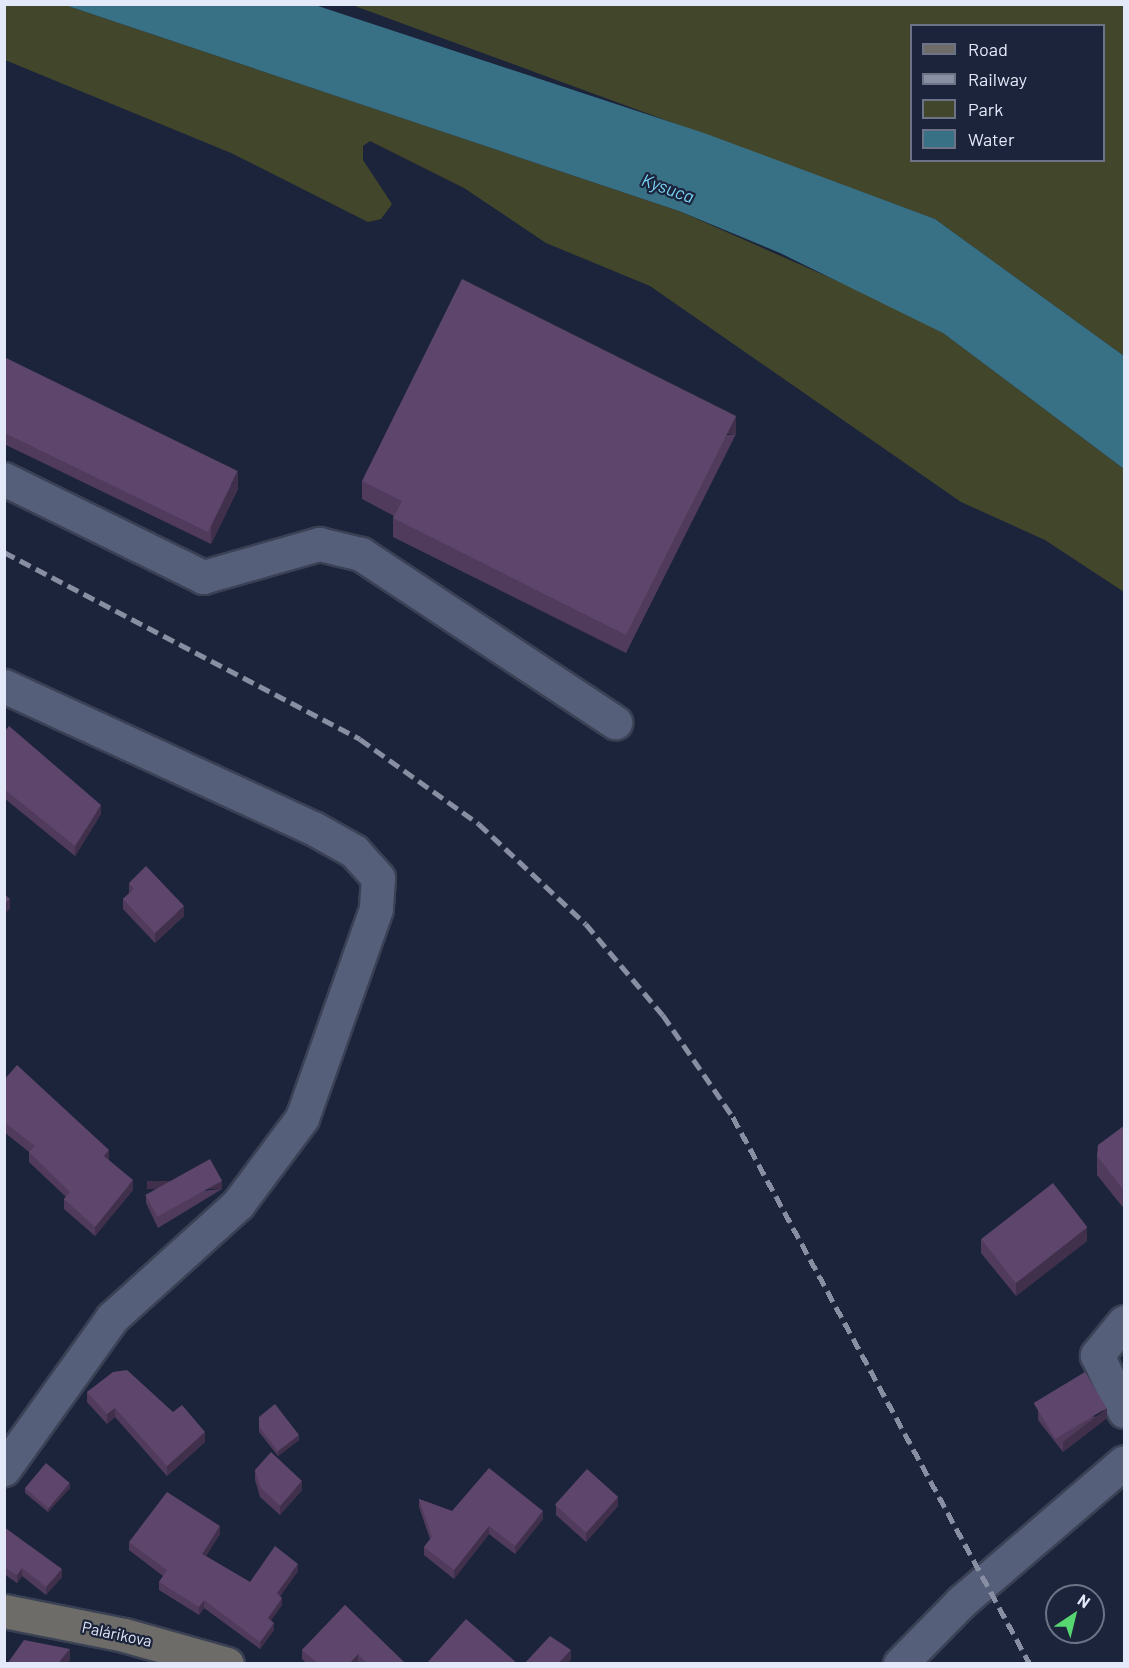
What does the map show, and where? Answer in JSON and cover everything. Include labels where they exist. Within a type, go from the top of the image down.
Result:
[{"type":"main road","name":"Palárikova","points":[[4,1611],[124,1635],[228,1664]]},
{"type":"street","points":[[4,479],[203,578],[319,544],[361,554],[615,722]]},
{"type":"street","points":[[4,686],[313,828],[354,852],[378,878],[376,909],[302,1118],[238,1203],[112,1318],[4,1469]]},
{"type":"street","points":[[1125,1322],[1097,1355],[1125,1410]]},
{"type":"street","points":[[900,1664],[963,1601],[1125,1462]]},
{"type":"green space","points":[[4,5],[65,5],[679,211],[894,306],[943,333],[1124,469],[1124,592],[1045,540],[961,502],[650,286],[546,243],[464,188],[370,141],[363,146],[363,160],[392,204],[381,219],[368,222],[231,153],[5,60]]},
{"type":"green space","points":[[352,5],[1124,5],[1124,356],[935,219]]},
{"type":"water","name":"Kysuca","points":[[65,5],[315,5],[704,133],[935,219],[1124,356],[1124,469],[943,333],[780,253],[679,211]]},
{"type":"building","points":[[462,279],[736,416],[626,635],[393,518],[402,501],[362,481]]},
{"type":"building","points":[[4,357],[238,471],[208,532],[4,433]]},
{"type":"building","points":[[9,726],[101,805],[75,846],[4,789],[4,732]]},
{"type":"building","points":[[146,866],[184,906],[155,933],[123,899],[134,889],[129,883]]},
{"type":"building","points":[[4,894],[10,899],[4,904]]},
{"type":"building","points":[[17,1065],[109,1150],[104,1156],[133,1180],[95,1227],[64,1199],[70,1192],[29,1152],[35,1146],[4,1122],[4,1080]]},
{"type":"building","points":[[1125,1125],[1125,1192],[1097,1156],[1098,1145]]},
{"type":"building","points":[[210,1159],[222,1181],[157,1217],[145,1195]]},
{"type":"building","points":[[1053,1183],[1087,1227],[1016,1283],[981,1239]]},
{"type":"building","points":[[127,1370],[173,1412],[182,1405],[205,1432],[167,1466],[115,1408],[107,1414],[87,1392],[113,1372]]},
{"type":"building","points":[[1085,1372],[1107,1408],[1055,1439],[1034,1403]]},
{"type":"building","points":[[275,1404],[299,1435],[278,1451],[259,1427],[259,1417]]},
{"type":"building","points":[[271,1452],[302,1481],[280,1506],[260,1487],[255,1470]]},
{"type":"building","points":[[46,1463],[70,1483],[49,1508],[25,1488]]},
{"type":"building","points":[[489,1468],[543,1511],[515,1546],[489,1526],[454,1570],[424,1547],[432,1537],[419,1499],[452,1511]]},
{"type":"building","points":[[587,1469],[618,1497],[586,1533],[555,1505]]},
{"type":"building","points":[[167,1492],[220,1526],[202,1554],[250,1582],[275,1546],[298,1564],[277,1593],[282,1598],[268,1618],[274,1623],[260,1642],[204,1600],[199,1607],[159,1582],[167,1570],[129,1542]]},
{"type":"building","points":[[4,1527],[62,1569],[46,1587],[22,1568],[17,1575],[4,1567]]},
{"type":"building","points":[[345,1605],[406,1664],[368,1664],[358,1654],[349,1664],[319,1664],[302,1650]]},
{"type":"building","points":[[466,1619],[518,1664],[426,1664]]},
{"type":"building","points":[[550,1636],[571,1650],[558,1664],[524,1664]]},
{"type":"building","points":[[24,1640],[70,1649],[60,1661],[64,1664],[7,1664]]},
{"type":"railway","points":[[4,552],[360,739],[479,824],[586,924],[663,1015],[733,1117],[1030,1664]]}]
